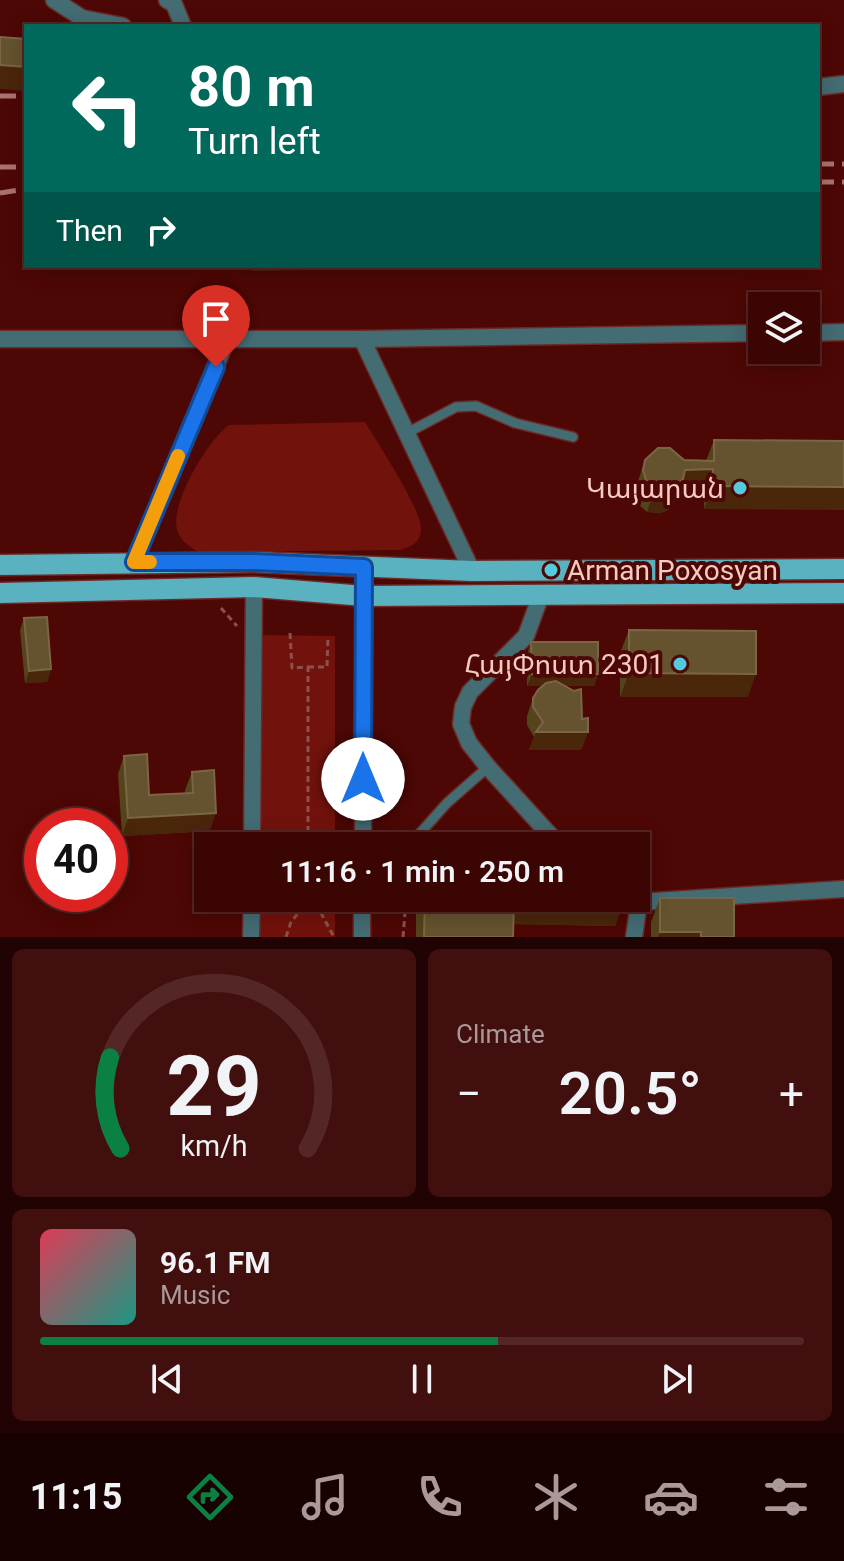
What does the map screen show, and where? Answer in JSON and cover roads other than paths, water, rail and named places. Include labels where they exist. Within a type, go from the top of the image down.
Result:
[{"type":"main road","points":[[254,562],[254,587]]},
{"type":"main road","points":[[0,565],[254,562],[472,571],[844,569]]},
{"type":"main road","points":[[364,567],[364,596]]},
{"type":"main road","points":[[0,593],[254,587],[364,596],[844,593]]},
{"type":"street","points":[[54,0],[82,18],[113,24]]},
{"type":"street","points":[[167,0],[174,4],[182,24]]},
{"type":"street","points":[[820,87],[844,84]]},
{"type":"street","points":[[820,333],[844,332]]},
{"type":"street","points":[[0,339],[362,339],[748,333]]},
{"type":"street","points":[[134,562],[227,339]]},
{"type":"street","points":[[362,339],[472,571]]},
{"type":"street","points":[[252,832],[254,587]]},
{"type":"street","points":[[541,595],[526,636],[470,692],[463,707],[461,724],[469,743],[488,767],[547,832]]},
{"type":"street","points":[[363,832],[364,596]]},
{"type":"street","points":[[650,897],[844,889]]},
{"type":"street","points":[[251,937],[252,912]]},
{"type":"street","points":[[359,912],[362,937]]},
{"type":"street","points":[[634,937],[636,912]]},
{"type":"lane","points":[[407,433],[456,407],[476,406],[515,423],[573,437]]},
{"type":"lane","points":[[421,832],[447,803],[488,767]]},
{"type":"railway","points":[[0,96],[24,96]]},
{"type":"railway","points":[[820,164],[844,164]]},
{"type":"railway","points":[[0,167],[24,167]]},
{"type":"railway","points":[[820,182],[844,182]]},
{"type":"railway","points":[[0,193],[24,189]]},
{"type":"place","name":"Կայարան","points":[[740,488]]},
{"type":"place","name":"Arman Poxosyan","points":[[551,570]]},
{"type":"place","name":"ՀայՓոստ 2301","points":[[680,664]]}]
